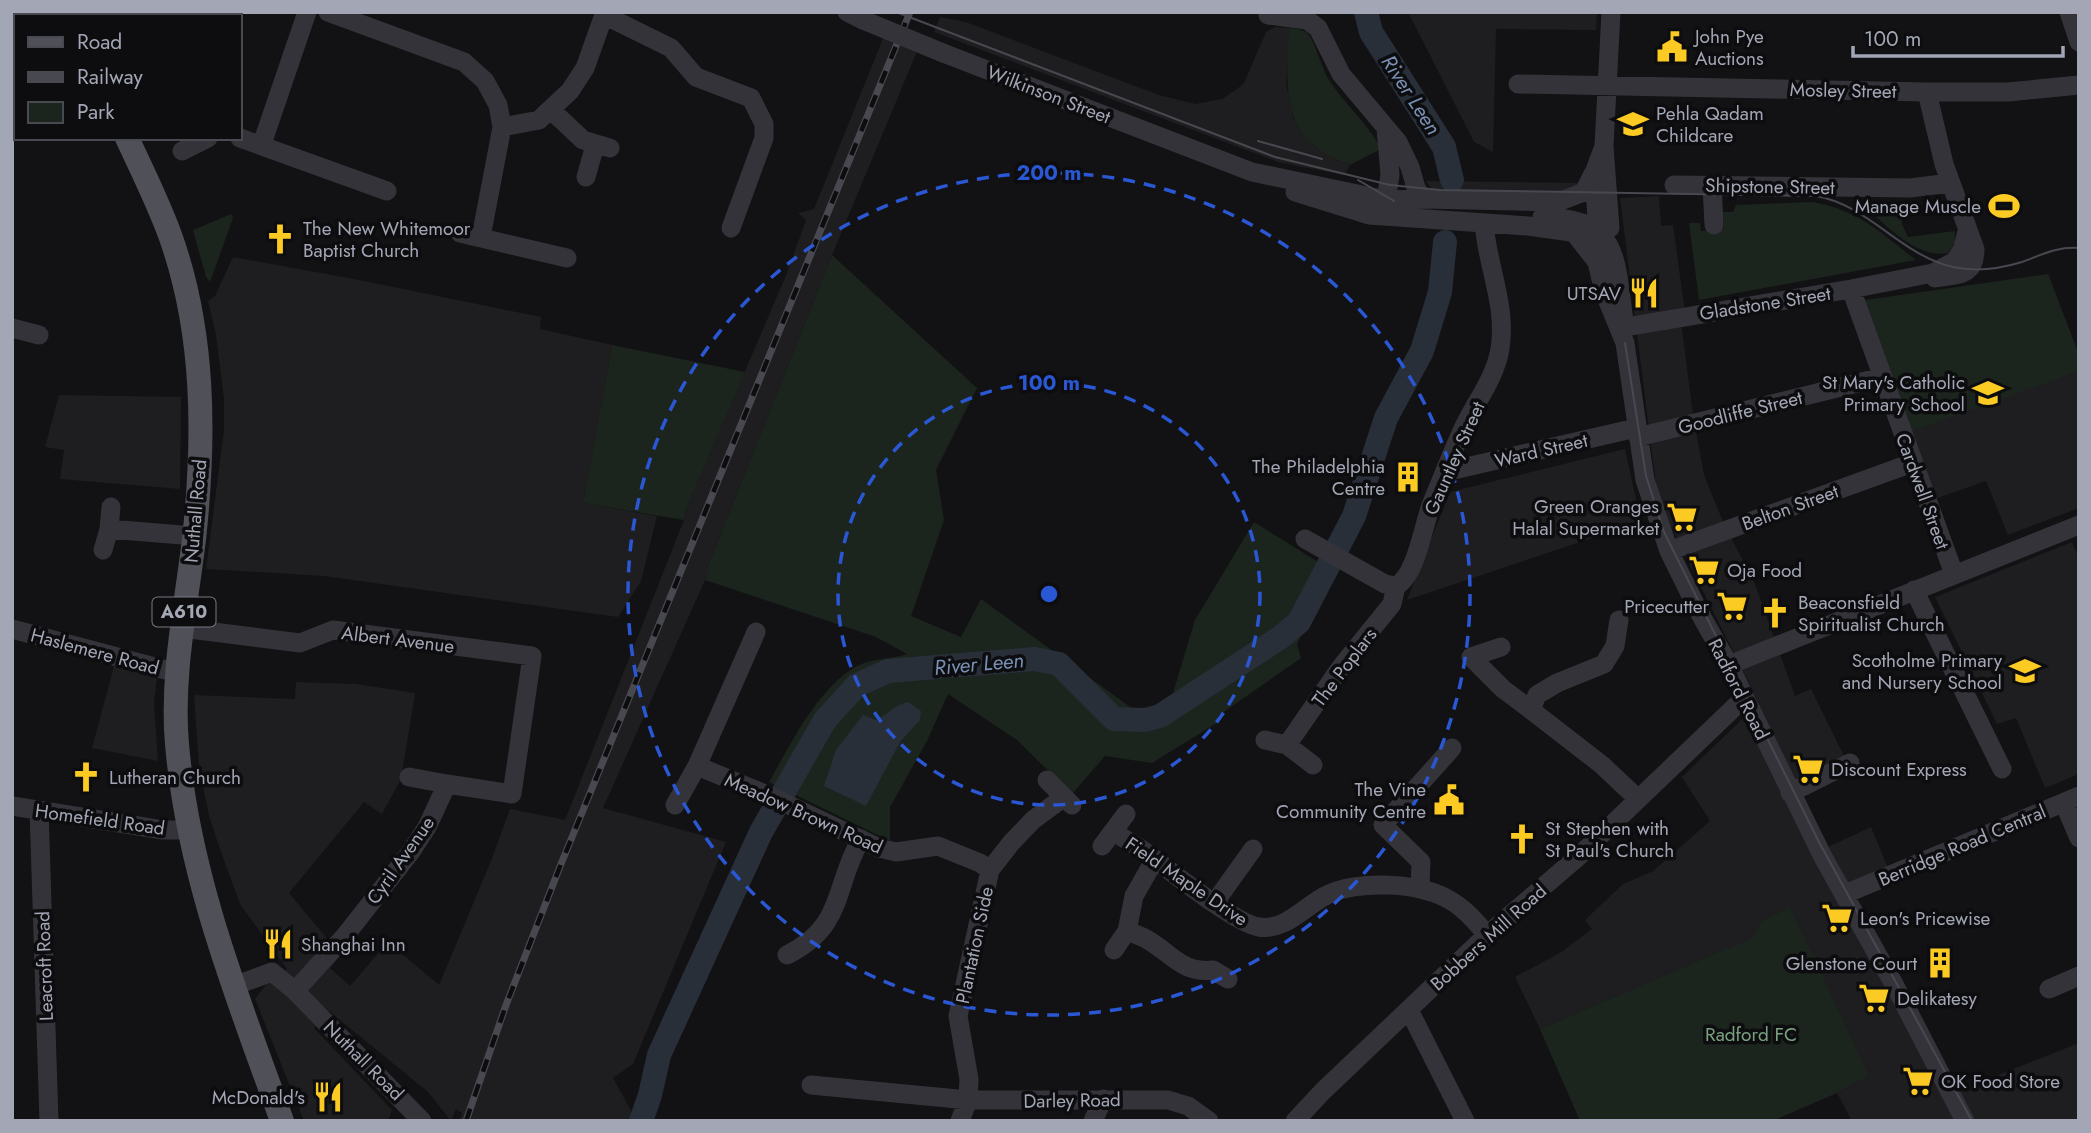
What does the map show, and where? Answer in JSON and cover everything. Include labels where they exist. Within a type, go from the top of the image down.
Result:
[{"type":"main road","name":"Nuthall Road","points":[[130,140],[170,234],[188,303],[197,356],[200,444],[194,536],[177,673],[177,745],[188,830],[234,986],[282,1121]]},
{"type":"main road","points":[[266,1121],[272,1092]]},
{"type":"street","points":[[262,144],[307,12]]},
{"type":"street","points":[[328,12],[464,62],[485,81],[498,105],[502,127],[481,237]]},
{"type":"street","name":"Radford Road","points":[[1611,12],[1604,146],[1609,210],[1604,255],[1604,292],[1623,332],[1637,432],[1651,501],[1669,551],[1729,665],[1790,793],[1965,1121]]},
{"type":"street","points":[[502,127],[539,120],[570,90],[584,68],[605,14],[671,48],[696,77],[751,97],[764,124],[764,138],[731,228]]},
{"type":"street","points":[[1268,15],[1318,20],[1341,74],[1398,142],[1423,199]]},
{"type":"street","name":"Wilkinson Street","points":[[855,16],[1252,172],[1278,186],[1333,205],[1369,215],[1528,226],[1575,234]]},
{"type":"street","name":"Mosley Street","points":[[1518,84],[1607,88],[1927,92],[2008,92],[2079,85]]},
{"type":"street","points":[[1927,92],[1934,128],[1967,231]]},
{"type":"street","points":[[551,110],[583,140],[602,146],[586,177]]},
{"type":"street","points":[[1386,130],[1390,211],[1423,219]]},
{"type":"street","points":[[242,139],[351,169],[387,191]]},
{"type":"street","points":[[182,151],[204,140]]},
{"type":"street","name":"Radford Road","points":[[1604,146],[1594,173],[1599,250],[1604,255]]},
{"type":"street","name":"Wilkinson Street","points":[[1252,172],[1390,201],[1423,199],[1558,202],[1584,192],[1594,173]]},
{"type":"street","name":"Shipstone Street","points":[[1674,185],[1910,188],[1950,183]]},
{"type":"street","points":[[1712,186],[1714,225]]},
{"type":"street","points":[[1390,201],[1422,211],[1458,215],[1569,218],[1580,220],[1597,230]]},
{"type":"street","points":[[1575,234],[1597,230],[1609,210]]},
{"type":"street","name":"Gauntley Street","points":[[1396,586],[1407,579],[1431,506],[1500,350],[1500,302],[1488,254],[1484,223]]},
{"type":"street","name":"Gladstone Street","points":[[1623,332],[1938,271],[1949,266],[1960,255],[1967,231]]},
{"type":"street","name":"Gladstone Street","points":[[1909,278],[1933,279],[1961,274],[1970,269],[1975,262],[1975,249],[1973,239],[1967,231]]},
{"type":"street","points":[[460,233],[567,260]]},
{"type":"street","points":[[1575,234],[1604,255]]},
{"type":"street","name":"Cardwell Street","points":[[1851,289],[1954,574]]},
{"type":"street","points":[[12,328],[39,335]]},
{"type":"street","name":"Goodliffe Street","points":[[1637,432],[1882,377]]},
{"type":"street","name":"Ward Street","points":[[1446,472],[1637,432]]},
{"type":"street","name":"Belton Street","points":[[1669,551],[1912,463]]},
{"type":"street","points":[[103,550],[111,507]]},
{"type":"street","points":[[1729,665],[2078,527]]},
{"type":"street","points":[[109,529],[194,536]]},
{"type":"street","points":[[1305,539],[1385,584],[1396,586]]},
{"type":"street","name":"The Poplars","points":[[1287,746],[1341,667],[1392,604],[1396,586]]},
{"type":"street","points":[[1914,590],[2002,769]]},
{"type":"street","points":[[1531,710],[1537,695],[1557,683],[1604,664],[1615,646],[1619,620]]},
{"type":"street","name":"Albert Avenue","points":[[182,628],[300,643],[333,630],[533,656],[512,794],[447,784]]},
{"type":"street","name":"Haslemere Road","points":[[12,629],[177,673]]},
{"type":"street","points":[[675,805],[697,766],[753,638],[767,655]]},
{"type":"street","points":[[1501,647],[1471,657],[1503,690],[1602,765],[1638,799]]},
{"type":"street","name":"Bobbers Mill Road","points":[[1296,1121],[1323,1091],[1488,935],[1579,856],[1745,697]]},
{"type":"street","points":[[1265,740],[1287,746],[1313,765]]},
{"type":"street","points":[[1420,888],[1421,862],[1383,825],[1452,748]]},
{"type":"street","points":[[1790,793],[1850,763]]},
{"type":"street","name":"Meadow Brown Road","points":[[697,766],[770,796],[879,848],[896,852],[938,846],[980,863],[990,870]]},
{"type":"street","points":[[409,777],[447,784]]},
{"type":"street","name":"Plantation Side","points":[[960,1121],[968,1100],[969,1079],[958,1016],[990,870],[1011,842],[1033,820],[1068,802],[1047,780]]},
{"type":"street","name":"Cyril Avenue","points":[[295,991],[344,937],[410,853],[427,827],[447,784]]},
{"type":"street","points":[[2071,799],[2079,838]]},
{"type":"street","name":"Berridge Road Central","points":[[1845,894],[2071,799]]},
{"type":"street","name":"Homefield Road","points":[[12,806],[163,830],[188,830]]},
{"type":"street","name":"Leacroft Road","points":[[39,810],[49,1121]]},
{"type":"street","name":"Field Maple Drive","points":[[1126,814],[1108,838],[1155,859],[1244,922],[1258,927],[1279,925],[1325,895],[1341,889],[1420,888],[1434,891],[1454,902],[1488,935]]},
{"type":"street","points":[[801,954],[827,924],[841,895],[849,859],[861,839]]},
{"type":"street","points":[[1215,902],[1241,855]]},
{"type":"street","points":[[1114,950],[1127,931],[1134,897],[1155,859]]},
{"type":"street","points":[[1127,931],[1147,939],[1187,968],[1199,972],[1213,970],[1228,979]]},
{"type":"street","name":"Nuthall Road","points":[[234,986],[272,972],[295,991],[422,1121]]},
{"type":"street","points":[[2049,989],[2079,976]]},
{"type":"street","points":[[1409,1010],[1465,1121]]},
{"type":"street","name":"Darley Road","points":[[811,1085],[968,1100],[1168,1100],[1188,1106],[1209,1121]]},
{"type":"street","points":[[1093,1121],[1102,1099]]},
{"type":"shaded area","points":[[1408,12],[1597,12],[1596,30],[1496,29],[1493,152],[1474,142]]},
{"type":"shaded area","points":[[940,17],[966,22],[1159,95],[1195,104],[1222,99],[1237,89],[1244,83],[1266,32],[1275,27],[1290,28],[1286,83],[1293,117],[1315,147],[1350,165],[1344,175],[1278,162],[934,32]]},
{"type":"shaded area","points":[[884,36],[918,49],[832,255],[708,566],[705,580],[603,808],[726,842],[633,1064],[613,1078],[634,1116],[632,1121],[459,1121],[462,1113],[456,1109],[451,1121],[428,1092],[329,1011],[314,1028],[392,1110],[388,1121],[304,1121],[255,999],[264,987],[287,969],[240,904],[221,852],[209,816],[199,766],[194,695],[295,699],[296,682],[356,684],[415,693],[401,779],[382,814],[364,802],[289,893],[341,955],[330,968],[350,986],[388,942],[439,985],[510,809],[565,820],[684,520],[684,514],[787,273],[806,220],[798,213],[814,209]]},
{"type":"shaded area","points":[[1426,181],[1585,183],[1574,194],[1434,193]]},
{"type":"shaded area","points":[[1659,196],[1661,226],[1673,225],[1684,305],[1682,329],[1704,475],[1724,524],[1755,584],[1795,696],[1811,689],[1845,758],[1784,788],[1817,852],[1871,827],[1888,868],[1836,891],[1945,1096],[2079,1043],[2079,1121],[1852,1121],[1837,1093],[1869,1076],[1849,1037],[1761,922],[1755,937],[1540,1029],[1515,977],[1563,951],[1592,929],[1585,920],[1623,884],[1653,871],[1710,821],[1682,777],[1759,703],[1664,513],[1656,485],[1620,198]]},
{"type":"shaded area","points":[[233,257],[541,317],[540,329],[612,345],[583,503],[657,516],[641,581],[618,617],[324,576],[206,569],[224,430],[224,399],[216,335],[208,301],[215,296]]},
{"type":"shaded area","name":"St Mary's Catholic Primary School","points":[[2048,274],[2079,355],[2079,508],[2008,535],[1986,481],[1935,499],[1910,432]]},
{"type":"shaded area","points":[[59,395],[181,397],[180,489],[60,479],[64,450],[45,447]]},
{"type":"shaded area","points":[[1625,449],[1643,521],[1407,600],[1450,492]]},
{"type":"shaded area","name":"Scotholme Primary and Nursery School","points":[[2072,542],[2079,559],[2079,774],[2045,788],[2016,718],[1997,724],[1935,597]]},
{"type":"shaded area","points":[[114,666],[157,676],[154,703],[158,761],[92,748]]},
{"type":"shaded area","points":[[908,702],[921,711],[920,720],[900,742],[866,806],[824,786],[836,750],[863,715],[876,720]]},
{"type":"green space","points":[[1289,28],[1303,30],[1309,35],[1329,80],[1381,149],[1350,165],[1327,155],[1310,142],[1299,127],[1288,92]]},
{"type":"green space","points":[[1812,202],[1856,216],[1916,260],[1699,300],[1689,223],[1700,223],[1701,231],[1724,229],[1723,212],[1733,212],[1736,205]]},
{"type":"green space","points":[[1860,203],[1903,203],[1902,224],[1908,237],[1955,231],[1955,242],[1948,253],[1923,250],[1900,237]]},
{"type":"green space","points":[[231,214],[233,218],[210,282],[206,277],[193,230]]},
{"type":"green space","points":[[832,255],[977,388],[936,470],[944,520],[911,616],[961,637],[981,599],[1137,712],[1170,703],[1195,620],[1254,522],[1334,572],[1297,644],[1301,658],[1218,716],[1220,721],[1152,763],[1105,756],[1072,794],[1017,740],[948,694],[927,741],[890,807],[890,841],[769,782],[797,732],[834,683],[848,671],[864,663],[907,654],[876,637],[705,580],[708,566]]},
{"type":"green space","points":[[2048,274],[2079,355],[2079,371],[1910,432],[1865,300]]},
{"type":"green space","points":[[612,345],[745,372],[684,514],[684,520],[583,503]]},
{"type":"green space","name":"Radford FC","points":[[1790,907],[1869,1076],[1772,1121],[1580,1121],[1540,1029],[1754,937],[1761,922]]},
{"type":"waterway","name":"River Leen","points":[[1366,12],[1371,32],[1444,147],[1452,180]]},
{"type":"waterway","name":"River Leen","points":[[641,1121],[659,1055],[761,832],[825,720],[857,685],[888,671],[1035,659],[1059,664],[1114,719],[1145,720],[1160,716],[1281,637],[1299,622],[1354,516],[1386,418],[1422,351],[1440,292],[1445,242]]},
{"type":"tram line","points":[[896,12],[1275,157],[1390,185],[1440,190],[1816,196],[1852,209],[1900,242],[1934,261],[1970,269],[2005,266],[2057,250],[2079,248]]},
{"type":"tram line","points":[[1258,141],[1322,159]]},
{"type":"tram line","points":[[1358,180],[1394,201]]},
{"type":"tram line","points":[[1625,343],[1646,476],[1664,532],[1819,842],[1972,1121]]},
{"type":"railway","points":[[466,1121],[506,1005],[561,864],[910,12]]},
{"type":"place","name":"John Pye Auctions","points":[[1672,47]]},
{"type":"place","name":"Pehla Qadam Childcare","points":[[1633,124]]},
{"type":"place","name":"Manage Muscle","points":[[2004,206]]},
{"type":"place","name":"The New Whitemoor Baptist Church","points":[[280,239]]},
{"type":"place","name":"UTSAV","points":[[1644,293]]},
{"type":"place","name":"St Mary's Catholic Primary School","points":[[1988,393]]},
{"type":"place","name":"The Philadelphia Centre","points":[[1408,477]]},
{"type":"place","name":"Green Oranges Halal Supermarket","points":[[1682,517]]},
{"type":"place","name":"Oja Food","points":[[1704,570]]},
{"type":"place","name":"Pricecutter","points":[[1732,606]]},
{"type":"place","name":"Beaconsfield Spiritualist Church","points":[[1775,613]]},
{"type":"place","name":"Scotholme Primary and Nursery School","points":[[2025,671]]},
{"type":"place","name":"Discount Express","points":[[1808,769]]},
{"type":"place","name":"Lutheran Church","points":[[86,777]]},
{"type":"place","name":"The Vine Community Centre","points":[[1449,800]]},
{"type":"place","name":"St Stephen with St Paul's Church","points":[[1522,839]]},
{"type":"place","name":"Leon's Pricewise","points":[[1837,918]]},
{"type":"place","name":"Shanghai Inn","points":[[278,944]]},
{"type":"place","name":"Glenstone Court","points":[[1940,963]]},
{"type":"place","name":"Delikatesy","points":[[1874,998]]},
{"type":"place","name":"OK Food Store","points":[[1918,1081]]},
{"type":"place","name":"McDonald's","points":[[328,1097]]}]
